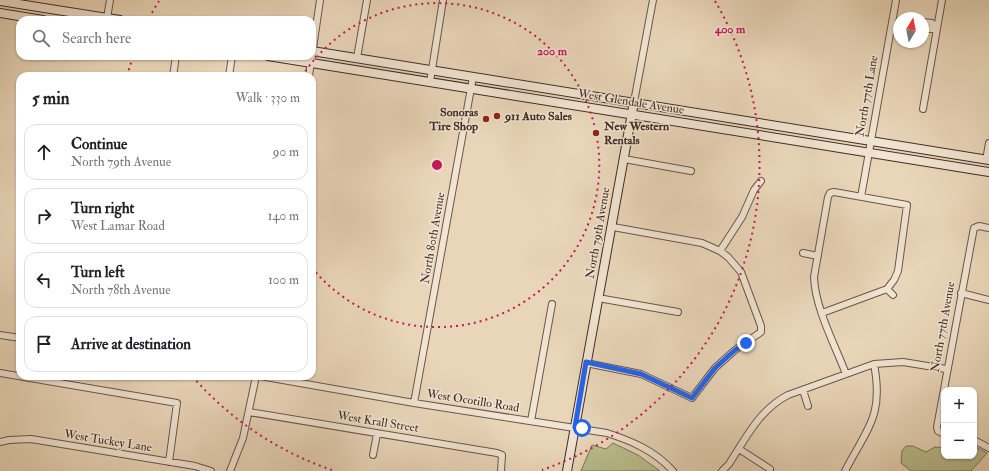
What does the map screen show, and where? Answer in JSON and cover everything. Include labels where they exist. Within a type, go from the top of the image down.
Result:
[{"type":"main road","points":[[0,1],[94,16]]},
{"type":"main road","points":[[0,13],[18,16]]},
{"type":"main road","name":"West Glendale Avenue","points":[[316,51],[988,160]]},
{"type":"main road","name":"West Glendale Avenue","points":[[293,60],[989,172]]},
{"type":"main road","name":"North 79th Avenue","points":[[567,471],[634,102]]},
{"type":"street","points":[[107,16],[110,0]]},
{"type":"street","points":[[316,29],[320,0]]},
{"type":"street","points":[[357,58],[367,0]]},
{"type":"street","points":[[430,82],[444,0]]},
{"type":"street","name":"North 79th Avenue","points":[[634,102],[653,0]]},
{"type":"street","name":"North 77th Lane","points":[[896,0],[896,12]]},
{"type":"street","points":[[923,109],[942,0]]},
{"type":"street","points":[[929,23],[937,27]]},
{"type":"street","points":[[929,28],[937,27]]},
{"type":"street","name":"North 77th Lane","points":[[861,197],[870,141],[893,33]]},
{"type":"street","points":[[174,72],[175,60]]},
{"type":"street","points":[[230,72],[231,60]]},
{"type":"street","points":[[310,72],[312,60]]},
{"type":"street","name":"North 80th Avenue","points":[[414,403],[473,76]]},
{"type":"street","points":[[988,160],[989,143]]},
{"type":"street","points":[[624,160],[691,171]]},
{"type":"street","points":[[720,251],[742,217],[754,190],[761,181]]},
{"type":"street","points":[[822,313],[887,289],[894,280],[898,271],[907,206],[861,197],[830,193],[818,256],[814,287],[822,313],[846,374]]},
{"type":"street","name":"North 77th Avenue","points":[[942,423],[946,370],[974,228],[978,226],[989,228]]},
{"type":"street","points":[[586,362],[641,374],[692,398],[715,368],[735,350],[761,332],[761,326],[740,272],[732,260],[720,251],[702,243],[612,227]]},
{"type":"street","points":[[803,253],[818,256]]},
{"type":"street","points":[[887,289],[893,295]]},
{"type":"street","points":[[960,293],[989,300]]},
{"type":"street","points":[[598,298],[678,312]]},
{"type":"street","points":[[531,421],[552,304]]},
{"type":"street","points":[[0,335],[16,337]]},
{"type":"street","points":[[722,471],[739,449],[763,412],[775,402],[874,364],[903,362],[946,370]]},
{"type":"street","points":[[845,471],[865,437],[876,409],[878,382],[874,364]]},
{"type":"street","points":[[0,373],[16,376]]},
{"type":"street","points":[[41,380],[177,403],[169,462]]},
{"type":"street","points":[[230,471],[243,438],[250,412],[255,380]]},
{"type":"street","name":"West Ocotillo Road","points":[[283,380],[414,403],[607,433],[635,443],[660,459],[673,471]]},
{"type":"street","points":[[803,390],[808,406]]},
{"type":"street","name":"West Krall Street","points":[[250,412],[502,455],[501,471]]},
{"type":"street","points":[[373,455],[377,434]]},
{"type":"street","name":"West Tuckey Lane","points":[[0,442],[30,439],[195,466],[211,471]]},
{"type":"street","points":[[977,442],[989,448]]},
{"type":"street","points":[[739,449],[770,469]]},
{"type":"green space","points":[[613,443],[638,455],[660,471],[581,471],[592,445],[606,449]]},
{"type":"green space","points":[[906,446],[913,446],[926,452],[935,447],[941,448],[941,459],[977,459],[977,448],[987,453],[971,471],[911,471],[901,463],[902,451]]},
{"type":"place","name":"911 Auto Sales","points":[[497,116]]},
{"type":"place","name":"Sonoras Tire Shop","points":[[486,119]]},
{"type":"place","name":"New Western Rentals","points":[[596,133]]},
{"type":"route","points":[[582,428],[575,427],[586,362],[641,374],[692,398],[715,368],[735,350],[746,343]]}]
